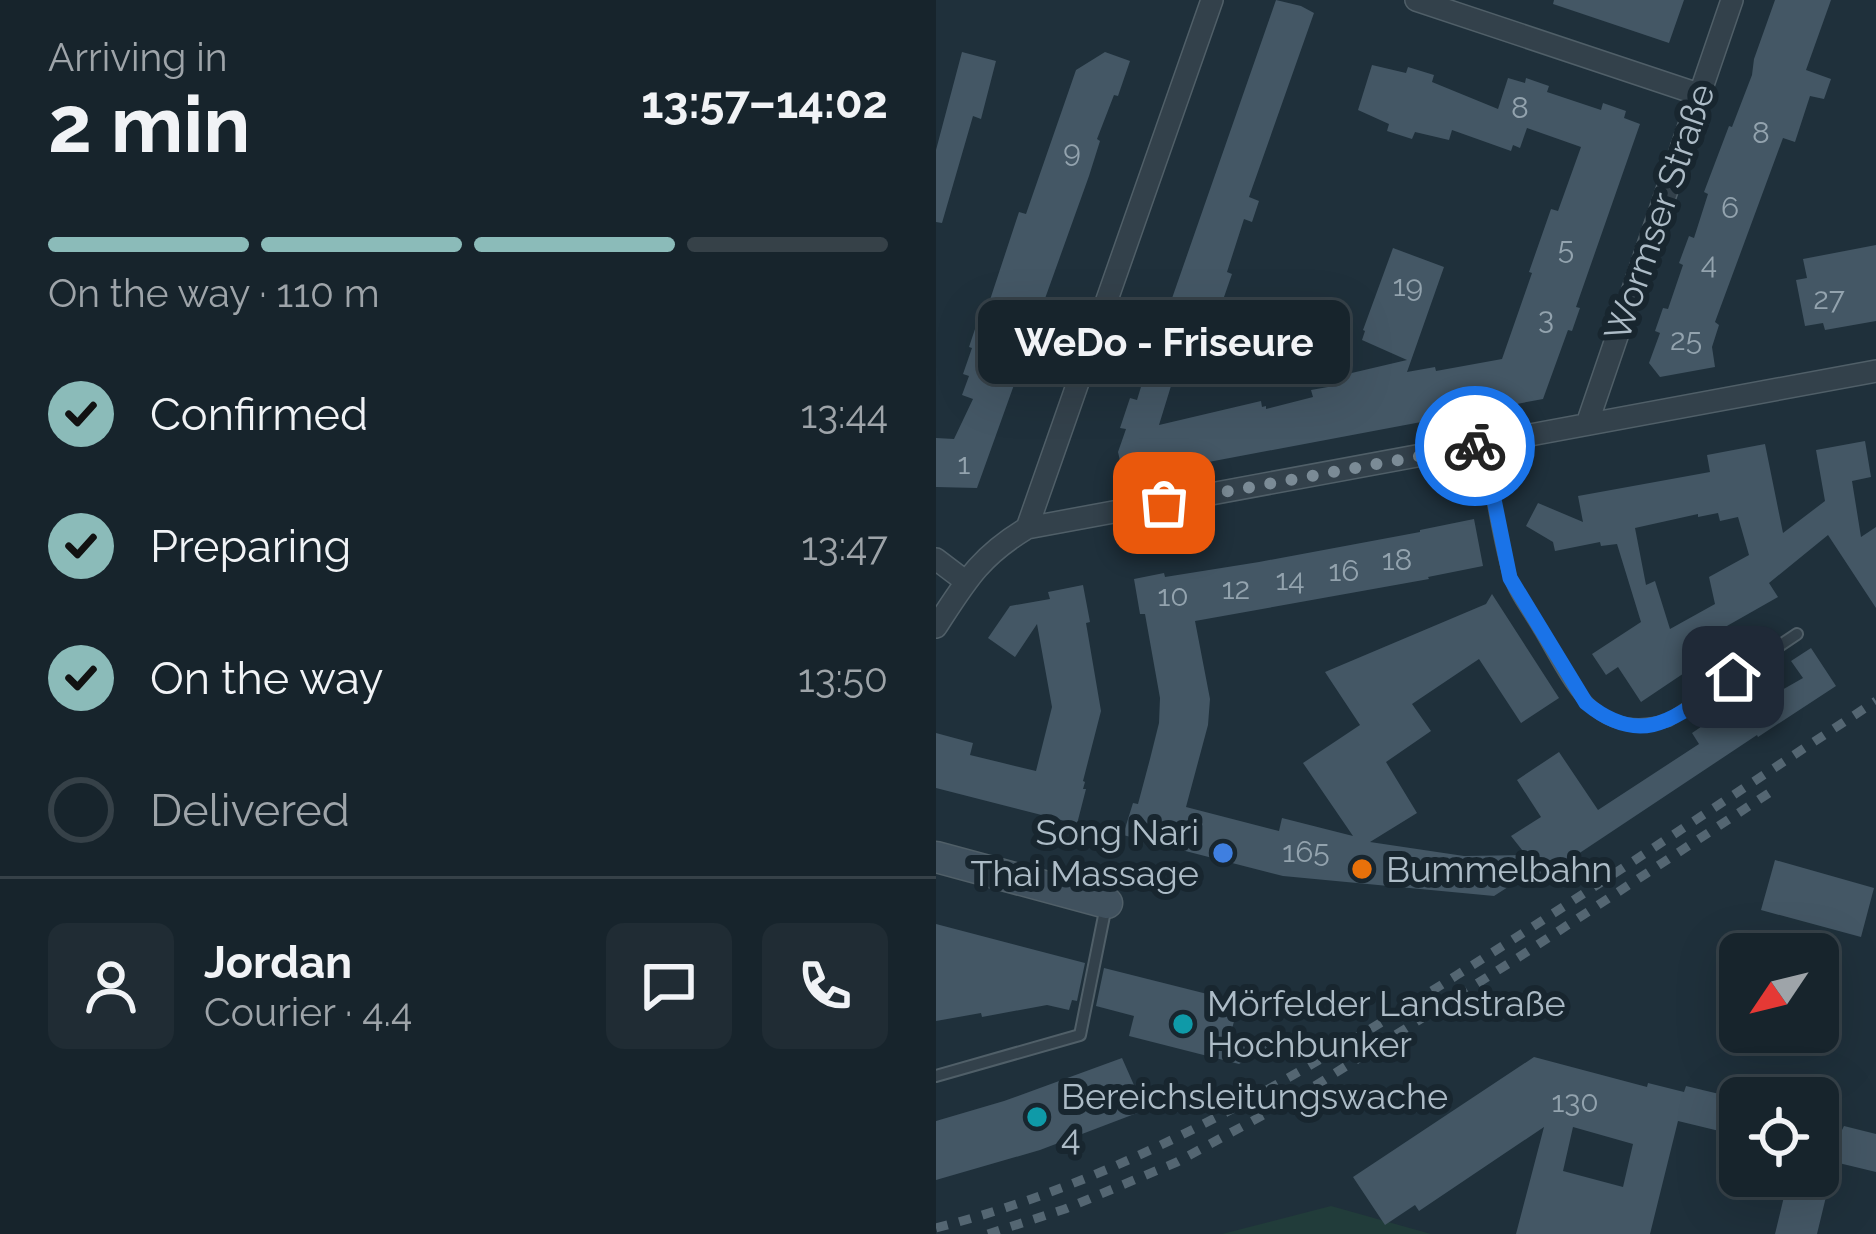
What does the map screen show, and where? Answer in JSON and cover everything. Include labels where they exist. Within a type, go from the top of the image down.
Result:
[{"type":"main road","points":[[936,857],[1107,903]]},
{"type":"street","points":[[1027,528],[1212,0]]},
{"type":"street","points":[[1416,0],[1698,94]]},
{"type":"street","name":"Wormser Straße","points":[[1587,424],[1732,0]]},
{"type":"street","points":[[936,627],[965,581],[996,547],[1027,528],[1876,371]]},
{"type":"street","points":[[936,559],[965,581]]},
{"type":"lane","points":[[1483,445],[1510,578],[1573,686],[1603,717],[1636,726],[1670,720],[1797,634]]},
{"type":"lane","points":[[936,1076],[1080,1035],[1107,903]]},
{"type":"green space","points":[[1331,1206],[1431,1234],[1222,1234]]},
{"type":"building","points":[[1276,0],[1314,13],[1249,197],[1259,201],[1252,222],[1244,219],[1227,272],[1232,274],[1208,343],[1162,327]]},
{"type":"building","points":[[1554,0],[1684,0],[1669,43],[1553,4]]},
{"type":"building","points":[[1775,0],[1831,0],[1806,70],[1831,79],[1824,99],[1810,96],[1795,142],[1783,138],[1715,322],[1719,325],[1712,347],[1715,367],[1660,377],[1649,363],[1660,333],[1655,331],[1663,308],[1668,309],[1689,236],[1694,238],[1708,194],[1704,192],[1752,75]]},
{"type":"building","points":[[962,52],[996,61],[981,119],[973,116],[942,223],[936,222],[936,150]]},
{"type":"building","points":[[1105,52],[1130,61],[1097,139],[1089,176],[977,488],[936,487],[936,438],[954,439],[973,399],[962,395],[969,376],[963,374],[969,347],[979,317],[984,318],[1019,212],[1026,214],[1076,70]]},
{"type":"building","points":[[1372,65],[1406,73],[1408,67],[1434,75],[1432,82],[1498,109],[1508,78],[1525,83],[1526,78],[1549,86],[1547,92],[1601,110],[1603,103],[1626,111],[1624,118],[1640,124],[1576,307],[1580,308],[1572,331],[1568,330],[1543,399],[1124,478],[1118,452],[1126,429],[1120,428],[1130,398],[1137,400],[1144,377],[1171,386],[1159,425],[1261,401],[1266,409],[1313,397],[1311,390],[1328,387],[1326,379],[1407,360],[1362,340],[1393,248],[1444,267],[1407,372],[1502,359],[1551,209],[1558,211],[1581,147],[1527,128],[1520,148],[1513,145],[1511,151],[1452,130],[1449,140],[1415,132],[1412,139],[1387,131],[1389,124],[1358,110]]},
{"type":"building","points":[[1876,245],[1876,321],[1825,330],[1823,323],[1805,326],[1796,280],[1807,278],[1803,259]]},
{"type":"building","points":[[1865,441],[1871,477],[1852,481],[1861,537],[1876,527],[1876,608],[1828,535],[1769,583],[1778,597],[1704,639],[1708,657],[1641,702],[1618,667],[1606,675],[1592,654],[1641,622],[1617,544],[1601,546],[1600,542],[1555,551],[1553,542],[1526,526],[1538,503],[1583,522],[1578,496],[1710,472],[1707,455],[1765,444],[1783,533],[1825,501],[1816,450]],"holes":[[[1718,513],[1720,521],[1738,517],[1749,555],[1709,577],[1715,604],[1670,629],[1655,581],[1646,585],[1635,528],[1698,514]]]},
{"type":"building","points":[[1474,519],[1483,566],[1195,621],[1210,699],[1208,725],[1186,807],[1279,831],[1282,818],[1353,836],[1303,763],[1360,725],[1325,672],[1486,604],[1492,594],[1559,698],[1521,723],[1479,659],[1412,704],[1431,731],[1386,762],[1417,813],[1370,842],[1464,856],[1526,855],[1511,836],[1541,817],[1517,780],[1559,752],[1598,810],[1699,744],[1692,733],[1752,692],[1759,703],[1803,678],[1791,661],[1811,648],[1836,686],[1542,878],[1536,869],[1494,896],[1283,876],[1123,835],[1133,803],[1138,804],[1159,723],[1160,698],[1134,579],[1259,562]]},
{"type":"building","points":[[1083,585],[1101,711],[1077,824],[936,788],[936,733],[973,743],[970,755],[1036,771],[1052,707],[1037,624],[1015,657],[988,638],[1010,606],[1050,599],[1048,592]]},
{"type":"building","points":[[1775,860],[1874,888],[1861,937],[1761,910]]},
{"type":"building","points":[[936,924],[1085,963],[1077,1001],[1072,1000],[1069,1010],[1047,1005],[936,1021]]},
{"type":"building","name":"Mörfelder Landstraße Hochbunker","points":[[1104,968],[1239,1002],[1231,1033],[1274,1044],[1239,1064],[1129,1036],[1134,1016],[1096,1006]]},
{"type":"building","points":[[1534,1057],[1647,1087],[1648,1083],[1684,1092],[1686,1086],[1719,1094],[1719,1131],[1678,1121],[1650,1234],[1516,1234],[1544,1127],[1419,1211],[1415,1205],[1385,1225],[1353,1177]],"holes":[[[1573,1127],[1633,1144],[1623,1187],[1563,1171]]]},
{"type":"building","name":"Bereichsleitungswache 4","points":[[1122,1058],[1145,1110],[1040,1150],[936,1180],[936,1121]]},
{"type":"building","points":[[1844,1126],[1876,1134],[1876,1172],[1839,1163],[1839,1131]]},
{"type":"building","points":[[1784,1197],[1826,1197],[1817,1234],[1775,1234]]},
{"type":"railway","points":[[936,1228],[1075,1183],[1270,1088],[1510,941],[1876,701]]},
{"type":"railway","points":[[988,1234],[1065,1209],[1177,1162],[1302,1094],[1769,793]]},
{"type":"way so far","points":[[1164,503],[1475,446]]},
{"type":"place","name":"WeDo - Friseure","points":[[1164,503]]},
{"type":"place","name":"Song Nari Thai Massage","points":[[1223,853]]},
{"type":"place","name":"Bummelbahn","points":[[1362,869]]},
{"type":"place","name":"Mörfelder Landstraße Hochbunker","points":[[1183,1024]]},
{"type":"place","name":"Bereichsleitungswache 4","points":[[1037,1117]]},
{"type":"route","points":[[1475,446],[1483,445],[1510,578],[1586,703],[1619,724],[1651,726],[1670,720],[1733,677]]}]
